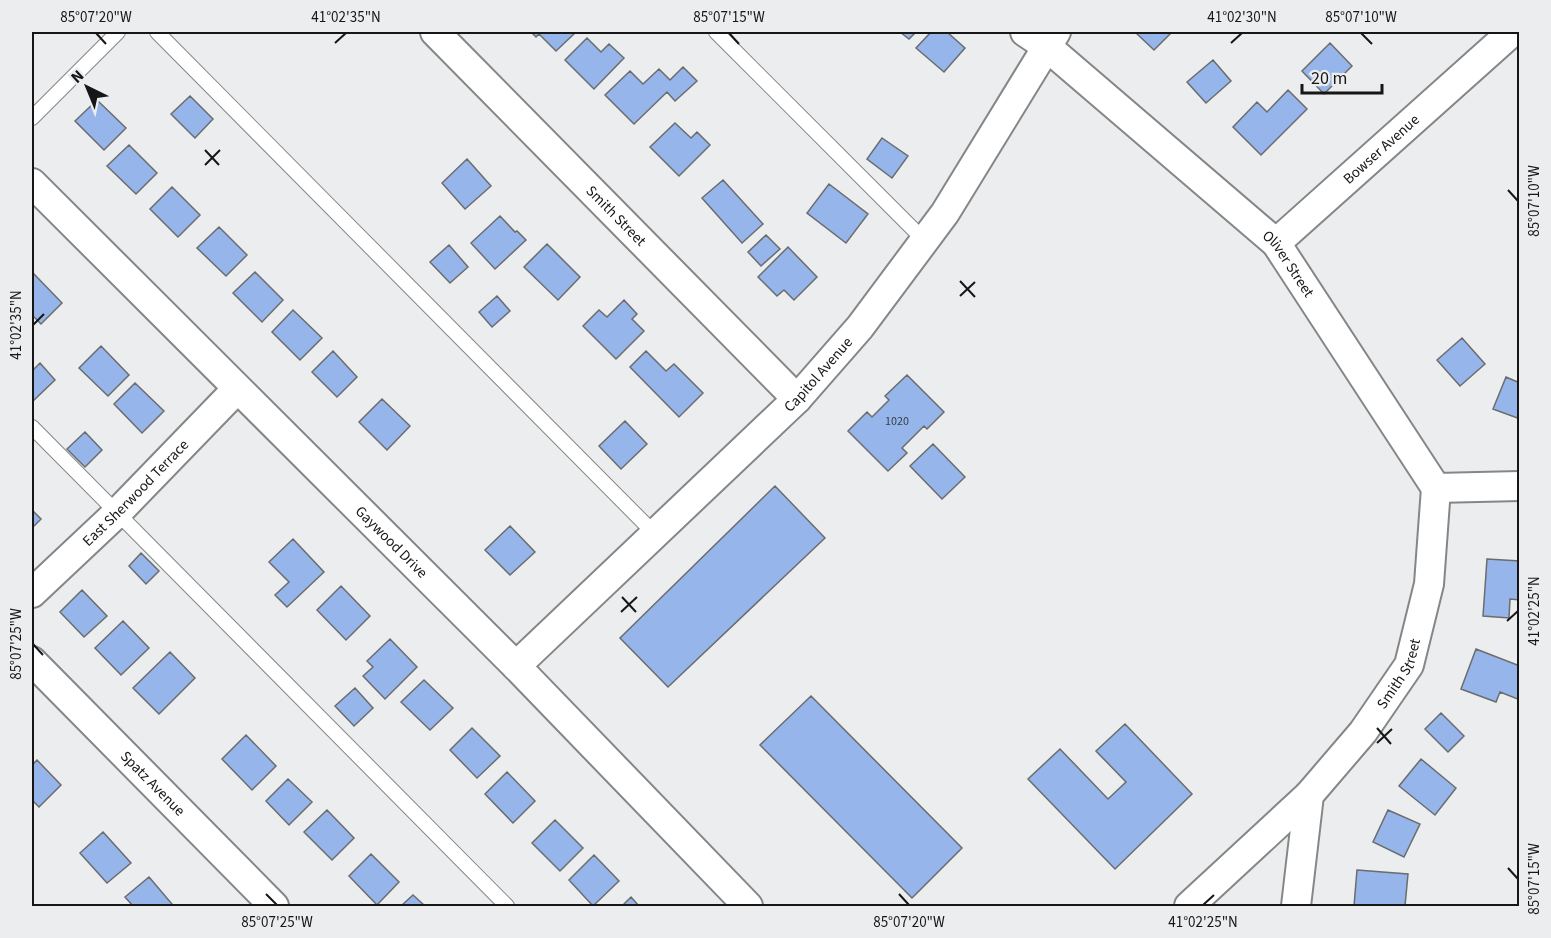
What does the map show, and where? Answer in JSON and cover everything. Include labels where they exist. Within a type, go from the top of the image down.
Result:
[{"type":"street","name":"Smith Street","points":[[435,32],[797,399]]},
{"type":"street","name":"Bowser Avenue","points":[[1276,243],[1512,32]]},
{"type":"street","name":"Capitol Avenue","points":[[516,666],[797,399],[860,327],[945,213],[1042,36]]},
{"type":"street","name":"Oliver Street","points":[[1042,36],[1276,243],[1436,488]]},
{"type":"street","name":"Gaywood Drive","points":[[32,183],[516,666],[748,906]]},
{"type":"street","name":"East Sherwood Terrace","points":[[32,593],[117,513],[237,389]]},
{"type":"street","points":[[1436,488],[1520,486]]},
{"type":"street","name":"Smith Street","points":[[1189,906],[1309,795],[1363,732],[1409,665],[1429,584],[1436,488]]},
{"type":"street","name":"Spatz Avenue","points":[[32,661],[274,906]]},
{"type":"street","points":[[1296,906],[1309,795]]},
{"type":"lane","points":[[32,118],[118,32]]},
{"type":"lane","points":[[157,32],[655,534]]},
{"type":"lane","points":[[716,32],[925,241]]},
{"type":"lane","points":[[32,427],[507,906]]},
{"type":"building","points":[[531,32],[576,32],[556,51],[539,34],[536,37]]},
{"type":"building","points":[[900,32],[916,32],[909,39]]},
{"type":"building","points":[[931,32],[947,32],[965,48],[944,72],[916,48]]},
{"type":"building","points":[[1135,32],[1172,32],[1154,50]]},
{"type":"building","points":[[587,38],[601,52],[609,44],[624,58],[594,89],[565,60]]},
{"type":"building","points":[[1330,43],[1352,66],[1324,94],[1302,71]]},
{"type":"building","points":[[1213,60],[1231,81],[1206,103],[1187,82]]},
{"type":"building","points":[[683,67],[697,81],[675,101],[667,92],[634,124],[605,95],[630,71],[643,84],[659,69],[670,80]]},
{"type":"building","points":[[1288,90],[1307,109],[1261,155],[1233,127],[1257,102],[1267,112]]},
{"type":"building","points":[[190,96],[213,119],[195,138],[171,114]]},
{"type":"building","points":[[97,100],[126,128],[104,150],[75,121]]},
{"type":"building","points":[[675,123],[691,138],[697,132],[710,145],[679,176],[650,147]]},
{"type":"building","points":[[882,138],[908,156],[892,178],[867,159]]},
{"type":"building","points":[[129,145],[157,173],[136,194],[107,166]]},
{"type":"building","points":[[467,159],[491,186],[465,209],[442,183]]},
{"type":"building","points":[[723,180],[763,224],[742,243],[702,198]]},
{"type":"building","points":[[829,184],[868,214],[846,243],[807,213]]},
{"type":"building","points":[[172,187],[200,215],[178,237],[150,209]]},
{"type":"building","points":[[500,216],[526,240],[495,269],[471,243]]},
{"type":"building","points":[[219,227],[247,255],[226,276],[197,248]]},
{"type":"building","points":[[766,235],[780,249],[761,266],[748,252]]},
{"type":"building","points":[[547,244],[580,277],[558,300],[524,267]]},
{"type":"building","points":[[449,245],[468,267],[450,283],[430,262]]},
{"type":"building","points":[[788,247],[817,277],[794,300],[784,290],[777,296],[758,277]]},
{"type":"building","points":[[255,272],[283,300],[262,322],[233,293]]},
{"type":"building","points":[[34,274],[62,303],[41,324],[32,315],[32,277]]},
{"type":"building","points":[[497,296],[510,311],[492,327],[479,312]]},
{"type":"building","points":[[624,300],[637,314],[632,319],[644,331],[616,359],[583,326],[599,310],[607,317]]},
{"type":"building","points":[[293,310],[322,338],[300,360],[272,332]]},
{"type":"building","points":[[1462,338],[1485,364],[1460,386],[1437,360]]},
{"type":"building","points":[[101,346],[129,375],[108,396],[79,368]]},
{"type":"building","points":[[333,351],[357,377],[337,397],[312,372]]},
{"type":"building","points":[[646,351],[666,371],[674,364],[703,393],[679,417],[630,367]]},
{"type":"building","points":[[40,363],[55,380],[32,402],[32,371]]},
{"type":"building","points":[[907,375],[944,412],[927,429],[924,426],[902,448],[907,453],[888,471],[848,431],[867,412],[872,417],[889,400],[885,396]]},
{"type":"building","points":[[1506,377],[1520,383],[1520,419],[1493,409]]},
{"type":"building","points":[[135,383],[164,411],[142,433],[114,404]]},
{"type":"building","points":[[382,399],[410,426],[387,450],[359,422]]},
{"type":"building","points":[[625,421],[647,444],[621,469],[599,446]]},
{"type":"building","points":[[85,432],[102,450],[85,467],[67,449]]},
{"type":"building","points":[[933,444],[965,477],[942,499],[910,466]]},
{"type":"building","points":[[775,486],[825,538],[668,687],[620,638]]},
{"type":"building","points":[[32,510],[41,519],[32,528]]},
{"type":"building","points":[[510,526],[535,552],[510,575],[485,550]]},
{"type":"building","points":[[293,539],[324,572],[287,607],[275,595],[289,582],[269,562]]},
{"type":"building","points":[[141,553],[159,571],[146,584],[129,566]]},
{"type":"building","points":[[1487,559],[1520,561],[1520,600],[1510,599],[1509,618],[1483,616]]},
{"type":"building","points":[[341,586],[370,616],[346,640],[317,610]]},
{"type":"building","points":[[82,590],[107,616],[84,637],[60,612]]},
{"type":"building","points":[[123,621],[149,648],[121,675],[95,648]]},
{"type":"building","points":[[390,639],[417,667],[385,699],[363,676],[373,667],[367,661]]},
{"type":"building","points":[[1476,649],[1520,666],[1520,700],[1500,692],[1496,702],[1461,689]]},
{"type":"building","points":[[170,652],[195,678],[159,714],[133,688]]},
{"type":"building","points":[[424,680],[453,708],[430,730],[401,702]]},
{"type":"building","points":[[355,688],[373,708],[354,726],[335,706]]},
{"type":"building","points":[[811,696],[962,848],[912,898],[760,745]]},
{"type":"building","points":[[1441,713],[1464,736],[1448,752],[1425,729]]},
{"type":"building","points":[[1125,724],[1192,794],[1115,869],[1028,779],[1060,749],[1108,799],[1126,782],[1096,751]]},
{"type":"building","points":[[472,728],[500,756],[477,778],[450,750]]},
{"type":"building","points":[[246,735],[276,766],[252,790],[222,759]]},
{"type":"building","points":[[1421,759],[1456,788],[1435,815],[1399,786]]},
{"type":"building","points":[[37,760],[61,785],[39,807],[32,800],[32,765]]},
{"type":"building","points":[[507,772],[535,801],[513,823],[485,794]]},
{"type":"building","points":[[288,779],[312,802],[289,825],[266,801]]},
{"type":"building","points":[[327,810],[354,838],[332,860],[304,832]]},
{"type":"building","points":[[1388,810],[1420,824],[1404,857],[1373,842]]},
{"type":"building","points":[[555,820],[583,848],[560,871],[532,843]]},
{"type":"building","points":[[103,832],[131,863],[107,883],[80,853]]},
{"type":"building","points":[[371,854],[399,882],[377,905],[349,876]]},
{"type":"building","points":[[594,855],[619,881],[593,906],[569,880]]},
{"type":"building","points":[[1357,870],[1408,874],[1405,906],[1354,906]]},
{"type":"building","points":[[149,877],[172,904],[169,906],[133,906],[125,897]]},
{"type":"building","points":[[413,895],[425,906],[401,906]]},
{"type":"building","points":[[631,897],[639,906],[622,906]]}]
